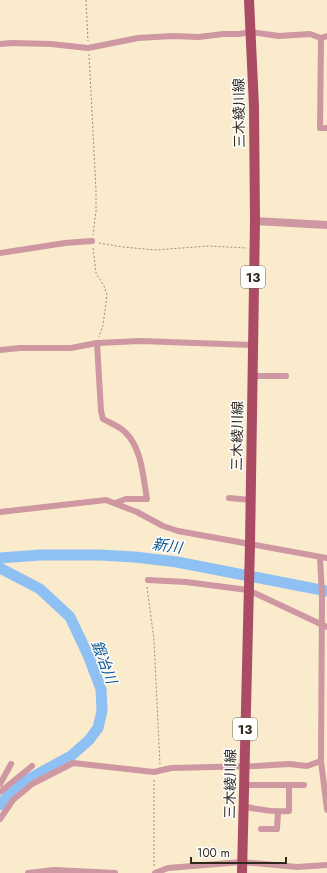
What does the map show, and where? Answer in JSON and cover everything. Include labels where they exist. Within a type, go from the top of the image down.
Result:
[{"type":"main road","name":"三木綾川線","points":[[242,868],[251,500],[252,345],[255,221],[254,108],[249,0]]},
{"type":"street","points":[[0,44],[51,44],[88,48],[138,38],[173,36],[200,37],[251,32],[279,36],[310,34],[324,37],[324,101],[320,128],[327,128]]},
{"type":"street","points":[[255,221],[327,225]]},
{"type":"street","points":[[0,253],[92,241]]},
{"type":"street","points":[[0,350],[20,348],[72,348],[97,343],[140,341],[252,345]]},
{"type":"street","points":[[97,343],[100,411],[103,419],[125,431],[133,444],[140,460],[147,499],[126,499],[115,503]]},
{"type":"street","points":[[252,376],[286,376]]},
{"type":"street","points":[[229,498],[251,500]]},
{"type":"street","points":[[0,512],[106,500],[137,512],[178,532],[250,548],[327,558]]},
{"type":"street","points":[[320,557],[324,626],[321,761],[325,782],[327,810]]},
{"type":"street","points":[[148,580],[248,587],[324,626]]},
{"type":"street","points":[[0,819],[13,800],[32,784],[73,763],[157,771],[171,768],[289,764],[307,766],[321,761]]},
{"type":"street","points":[[0,788],[10,764]]},
{"type":"street","points":[[0,788],[32,766]]},
{"type":"street","points":[[244,785],[304,785]]},
{"type":"street","points":[[243,806],[257,810],[278,812],[288,811],[289,785]]},
{"type":"street","points":[[261,829],[277,829],[278,812]]},
{"type":"street","points":[[155,873],[168,868],[297,867],[327,865]]},
{"type":"street","points":[[28,873],[54,870],[115,873]]},
{"type":"path","points":[[86,0],[85,11],[96,190],[96,211],[92,241],[96,273],[104,286],[107,295],[103,325],[97,343]]},
{"type":"path","points":[[92,241],[116,246],[155,250],[209,246],[254,249]]},
{"type":"path","points":[[148,580],[146,585],[154,640],[157,771],[154,865]]},
{"type":"waterway","name":"新川","points":[[0,558],[40,555],[100,555],[135,557],[177,562],[327,591]]},
{"type":"waterway","name":"鍛冶川","points":[[0,568],[40,589],[70,617],[88,655],[101,689],[102,711],[98,728],[89,740],[71,756],[18,785],[0,805]]}]
